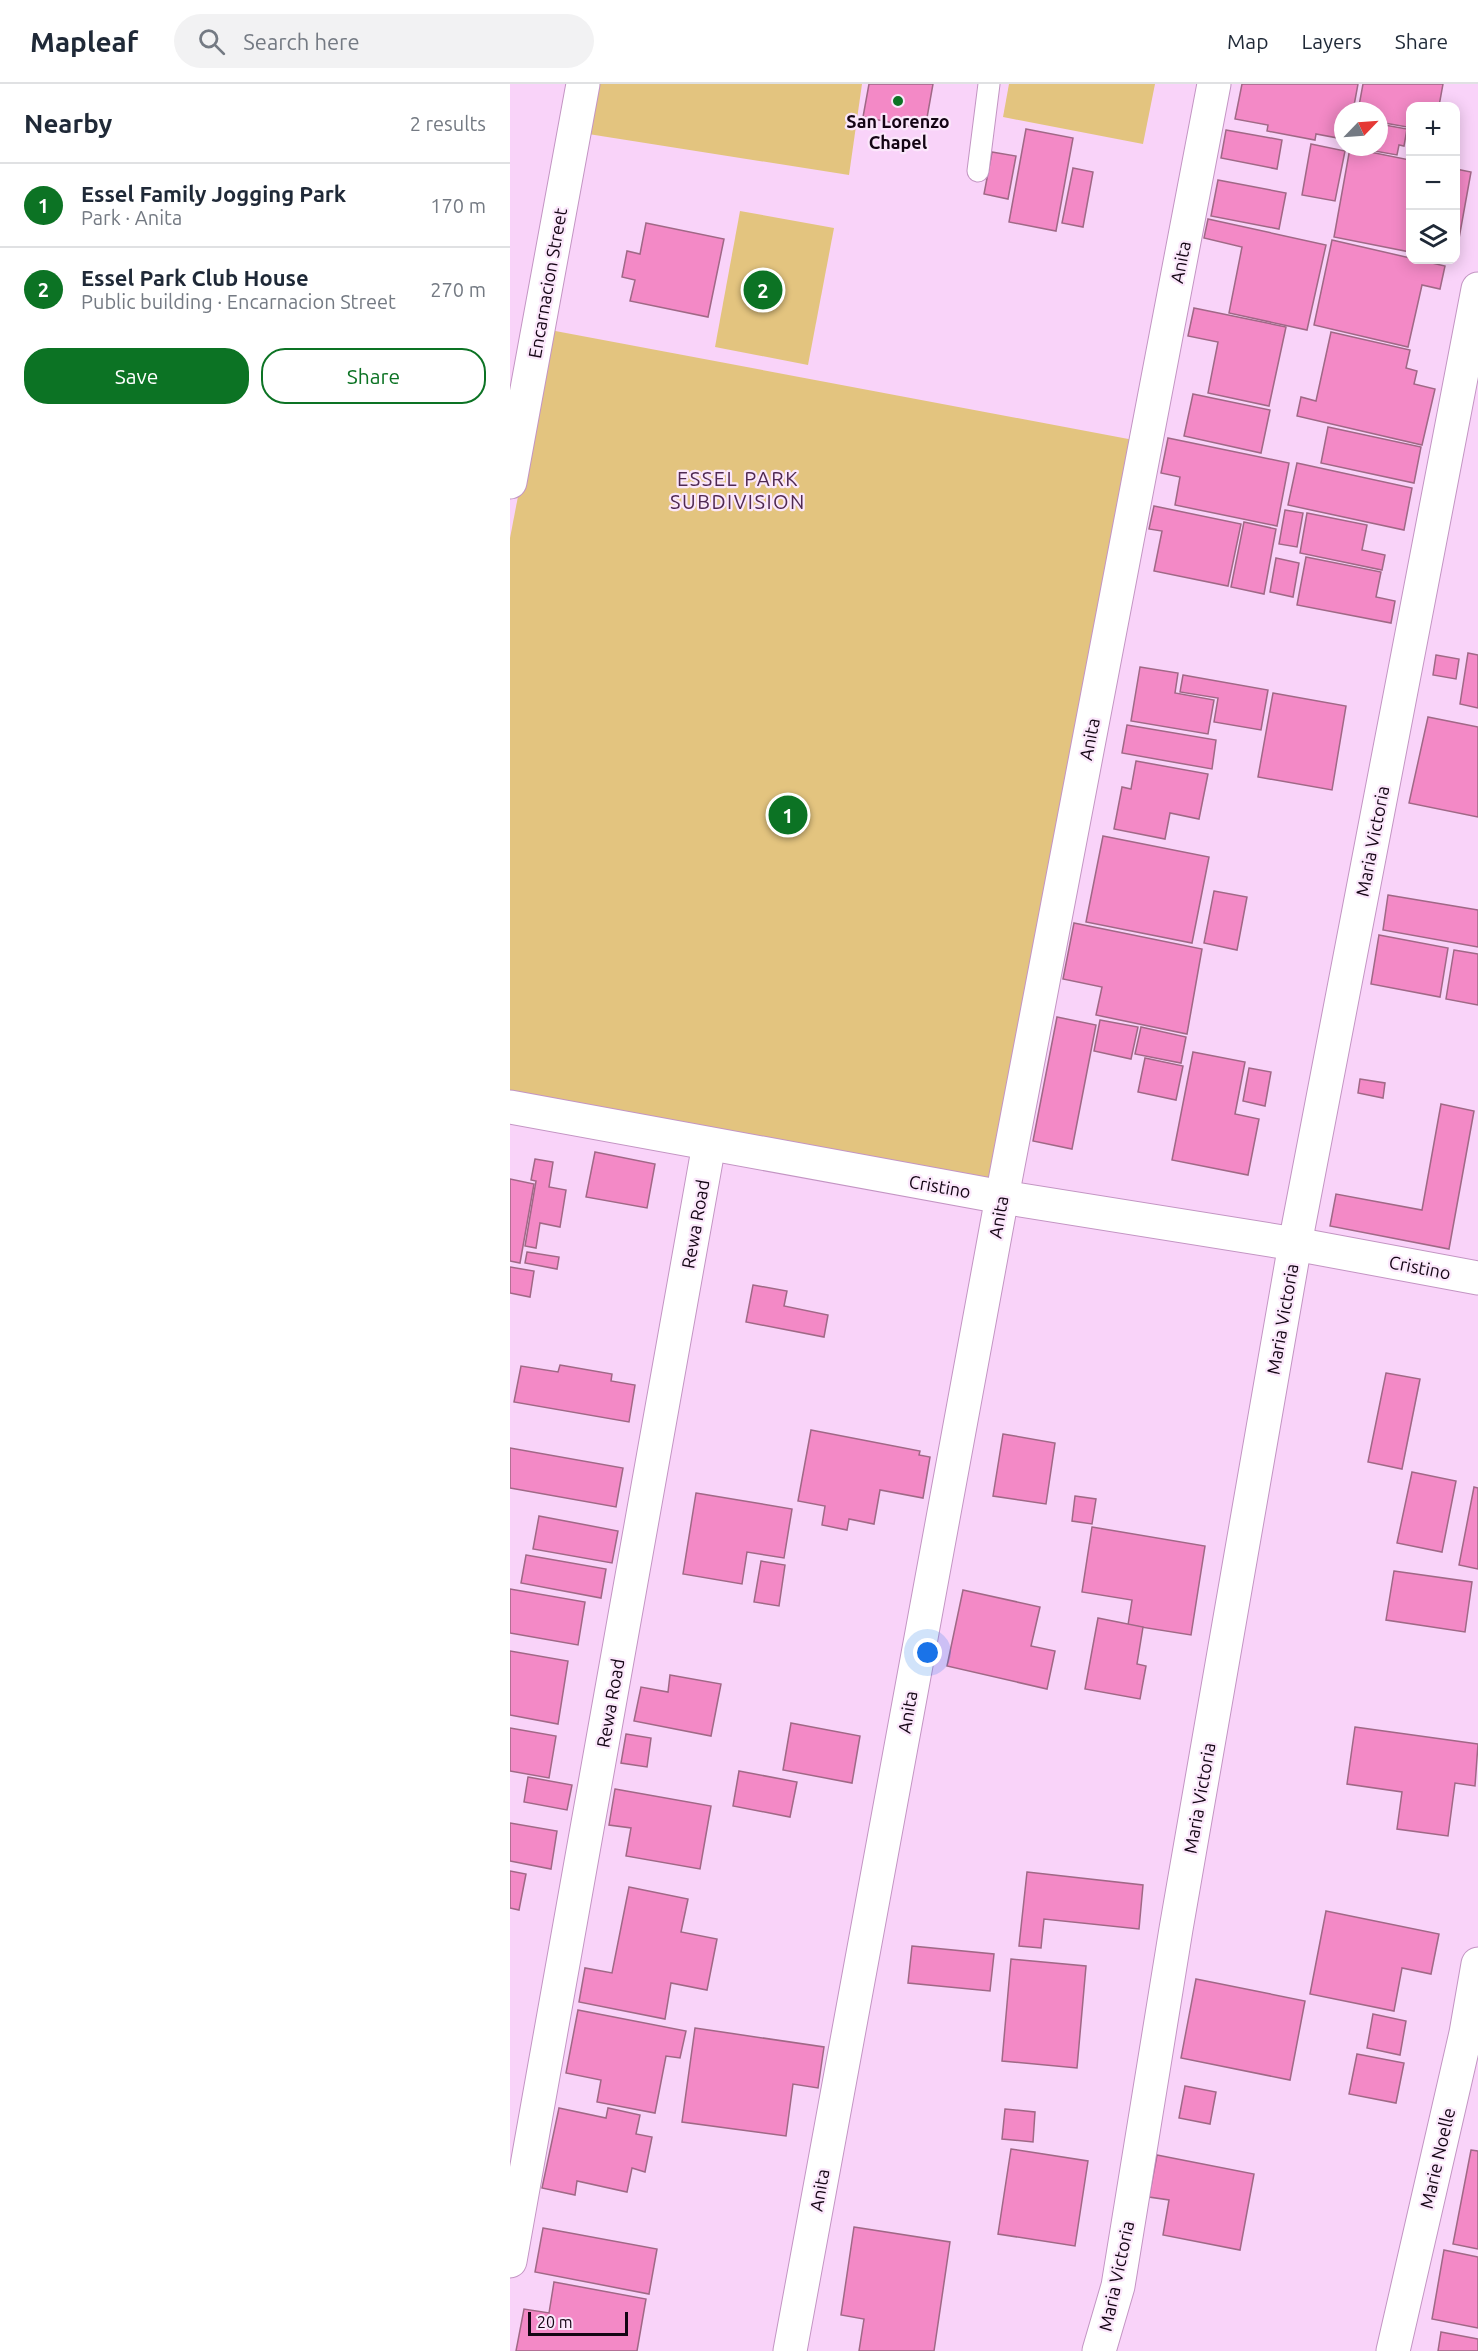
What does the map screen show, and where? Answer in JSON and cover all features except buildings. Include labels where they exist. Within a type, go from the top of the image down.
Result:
[{"type":"street","name":"Encarnacion Street","points":[[510,482],[519,389],[583,84]]},
{"type":"street","name":"Anita","points":[[790,2351],[1002,1197],[1214,84]]},
{"type":"street","name":"Maria Victoria","points":[[1099,2351],[1118,2286],[1176,1929],[1295,1244],[1478,289]]},
{"type":"street","name":"Cristino","points":[[510,1107],[1002,1197],[1295,1244],[1478,1278]]},
{"type":"street","name":"Rewa Road","points":[[510,2261],[710,1144]]},
{"type":"street","name":"Marie Noelle","points":[[1393,2351],[1466,2033],[1478,1964]]},
{"type":"lane","points":[[978,171],[989,84]]},
{"type":"shaded area","points":[[591,84],[862,84],[849,175],[582,133]]},
{"type":"shaded area","points":[[1009,84],[1155,84],[1143,144],[1003,117]]},
{"type":"shaded area","points":[[740,211],[834,228],[808,365],[715,347]]},
{"type":"shaded area","points":[[550,330],[1139,441],[996,1186],[510,1092],[510,538]]},
{"type":"place","name":"San Lorenzo Chapel","points":[[898,101]]},
{"type":"place","name":"Essel Park Club House","points":[[763,290]]},
{"type":"place","name":"Essel Family Jogging Park","points":[[788,815]]},
{"type":"district","name":"ESSEL PARK SUBDIVISION","points":[[738,490]]}]
